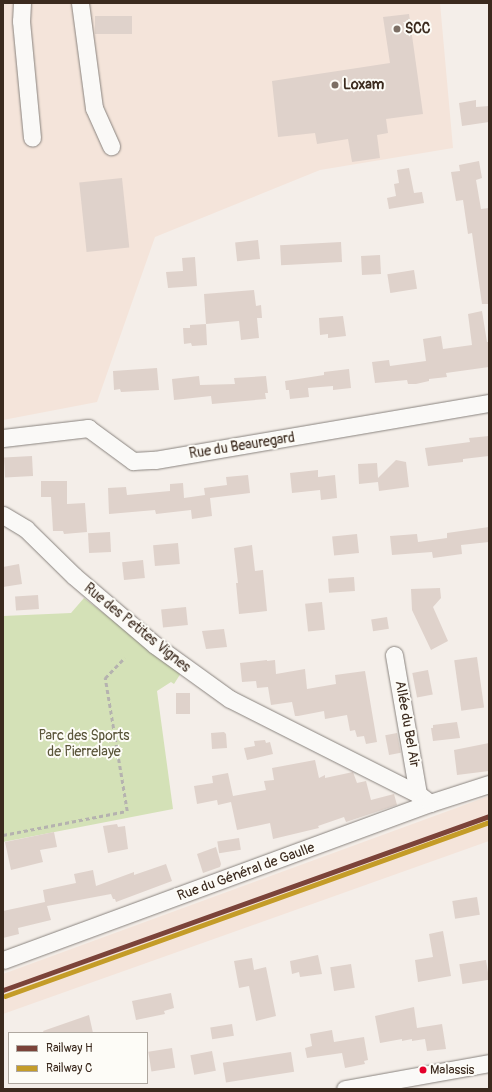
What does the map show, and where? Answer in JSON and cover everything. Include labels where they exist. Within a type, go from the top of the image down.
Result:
[{"type":"street","points":[[22,3],[21,21],[32,137]]},
{"type":"street","points":[[80,3],[94,108],[111,146]]},
{"type":"street","name":"Rue du Beauregard","points":[[3,438],[88,428],[133,461],[155,460],[489,403]]},
{"type":"street","name":"Rue des Petites Vignes","points":[[3,515],[26,529],[74,576],[155,645],[230,699],[424,799]]},
{"type":"street","name":"Allée du Bel Air","points":[[394,655],[424,799]]},
{"type":"street","name":"Rue du Général de Gaulle","points":[[3,960],[424,799],[489,784]]},
{"type":"street","points":[[345,1089],[489,1063]]},
{"type":"path","points":[[3,835],[127,811],[105,678],[124,658]]},
{"type":"shaded area","points":[[3,3],[440,3],[453,148],[320,170],[155,237],[97,402],[3,420]]},
{"type":"shaded area","points":[[489,796],[489,841],[3,1014],[3,974]]},
{"type":"green space","name":"Parc des Sports de Pierrelaye","points":[[84,598],[181,673],[174,684],[171,682],[157,691],[173,809],[3,842],[3,616],[71,613]]},
{"type":"building","points":[[409,14],[423,114],[386,119],[388,133],[377,135],[380,158],[352,162],[348,139],[317,144],[315,133],[278,137],[272,81],[390,63],[383,17]]},
{"type":"building","points":[[95,16],[132,16],[132,34],[95,34]]},
{"type":"building","points":[[476,100],[476,107],[489,106],[489,122],[462,126],[459,103]]},
{"type":"building","points":[[479,161],[482,178],[476,180],[481,209],[489,208],[489,304],[482,304],[472,233],[468,234],[463,200],[456,201],[451,172],[460,171],[459,165]]},
{"type":"building","points":[[409,168],[414,193],[422,192],[424,203],[389,209],[387,198],[396,196],[394,184],[399,183],[397,170]]},
{"type":"building","points":[[122,178],[129,248],[87,252],[79,182]]},
{"type":"building","points":[[258,240],[260,259],[237,261],[235,242]]},
{"type":"building","points":[[341,242],[342,262],[281,265],[280,245]]},
{"type":"building","points":[[380,255],[381,274],[362,275],[361,256]]},
{"type":"building","points":[[195,257],[197,286],[168,288],[166,272],[183,271],[182,258]]},
{"type":"building","points":[[414,270],[417,289],[390,293],[387,274]]},
{"type":"building","points":[[254,290],[256,306],[261,305],[262,318],[257,318],[259,338],[241,340],[239,321],[206,324],[204,294]]},
{"type":"building","points":[[482,311],[487,342],[489,342],[489,367],[446,373],[447,377],[429,379],[429,381],[416,384],[408,384],[407,380],[375,383],[372,362],[389,360],[390,366],[426,361],[423,339],[441,336],[443,349],[472,345],[468,314]]},
{"type":"building","points":[[343,316],[346,336],[328,338],[328,334],[320,335],[319,318]]},
{"type":"building","points":[[206,324],[207,345],[192,346],[191,343],[184,344],[183,328],[190,328],[190,325]]},
{"type":"building","points":[[157,368],[159,390],[121,392],[120,389],[114,390],[113,371]]},
{"type":"building","points":[[349,369],[351,388],[333,390],[333,386],[308,388],[309,397],[290,399],[289,390],[286,390],[285,381],[324,375],[324,372]]},
{"type":"building","points":[[199,376],[200,385],[235,384],[234,378],[266,376],[268,393],[265,393],[266,399],[212,404],[211,396],[174,400],[172,379]]},
{"type":"building","points":[[489,436],[489,456],[463,459],[463,462],[428,466],[425,448],[470,442],[469,438]]},
{"type":"building","points":[[32,456],[33,476],[5,477],[4,457]]},
{"type":"building","points":[[396,460],[406,462],[409,487],[379,491],[378,482],[359,484],[358,464],[377,463],[378,478]]},
{"type":"building","points":[[318,470],[318,477],[335,475],[337,498],[321,500],[320,490],[292,493],[290,473]]},
{"type":"building","points":[[248,475],[250,493],[210,498],[212,516],[192,519],[191,510],[156,514],[155,510],[109,514],[108,488],[126,487],[127,495],[170,491],[170,484],[183,483],[184,498],[205,495],[204,488],[227,485],[226,477]]},
{"type":"building","points":[[41,481],[67,481],[67,504],[85,503],[87,532],[64,534],[63,531],[53,531],[51,497],[41,497]]},
{"type":"building","points":[[489,527],[489,542],[461,545],[462,554],[433,558],[432,552],[392,555],[390,536],[417,534],[418,542],[447,538],[447,533]]},
{"type":"building","points":[[110,532],[111,552],[89,553],[88,533]]},
{"type":"building","points":[[357,534],[359,553],[334,556],[332,537]]},
{"type":"building","points":[[178,543],[180,564],[155,566],[153,545]]},
{"type":"building","points":[[252,545],[255,571],[263,570],[267,611],[239,614],[236,583],[238,583],[234,548]]},
{"type":"building","points":[[143,560],[145,578],[124,580],[122,562]]},
{"type":"building","points":[[19,564],[22,584],[3,587],[3,567]]},
{"type":"building","points":[[354,577],[355,591],[329,593],[328,579]]},
{"type":"building","points":[[440,588],[441,598],[433,607],[448,641],[431,650],[412,610],[411,589]]},
{"type":"building","points":[[38,595],[39,609],[16,611],[15,597]]},
{"type":"building","points":[[322,602],[325,630],[308,632],[305,604]]},
{"type":"building","points":[[186,607],[188,625],[163,628],[161,610]]},
{"type":"building","points":[[387,617],[389,629],[373,631],[371,620]]},
{"type":"building","points":[[224,629],[227,647],[206,649],[202,631]]},
{"type":"building","points":[[477,657],[484,708],[461,711],[454,660]]},
{"type":"building","points":[[275,660],[276,674],[305,669],[307,689],[336,684],[335,675],[365,671],[377,742],[366,744],[364,736],[357,737],[355,730],[350,731],[347,715],[325,719],[324,711],[295,716],[292,702],[271,705],[268,687],[257,688],[256,681],[242,682],[240,663]]},
{"type":"building","points":[[428,670],[433,695],[417,698],[412,673]]},
{"type":"building","points":[[176,693],[190,693],[190,714],[176,714]]},
{"type":"building","points":[[457,722],[460,738],[433,741],[431,728],[433,728],[433,725]]},
{"type":"building","points":[[224,732],[226,734],[227,748],[212,749],[211,733]]},
{"type":"building","points":[[397,733],[401,753],[389,755],[385,735]]},
{"type":"building","points":[[265,740],[266,743],[270,742],[273,754],[247,760],[244,748],[255,746],[254,741]]},
{"type":"building","points":[[489,743],[489,771],[457,775],[454,750]]},
{"type":"building","points":[[315,760],[319,778],[325,775],[325,778],[353,772],[357,783],[366,781],[371,800],[394,794],[397,805],[346,822],[344,817],[318,826],[319,828],[273,839],[270,823],[237,830],[231,802],[218,805],[217,800],[197,804],[194,786],[213,783],[212,776],[228,773],[233,796],[266,790],[264,781],[274,780],[272,768]]},
{"type":"building","points":[[117,824],[118,827],[125,826],[128,849],[108,853],[103,826]]},
{"type":"building","points":[[54,832],[57,847],[40,850],[43,862],[11,870],[5,842]]},
{"type":"building","points":[[239,838],[241,850],[219,853],[217,841]]},
{"type":"building","points":[[216,847],[221,864],[220,867],[203,873],[197,854]]},
{"type":"building","points":[[166,864],[172,881],[116,902],[111,894],[47,906],[51,920],[18,928],[19,934],[3,938],[3,911],[45,902],[43,890],[76,883],[74,874],[93,870],[96,886],[134,872],[134,875]]},
{"type":"building","points":[[477,897],[480,915],[455,919],[452,901]]},
{"type":"building","points":[[443,931],[451,976],[418,982],[415,960],[433,957],[429,934]]},
{"type":"building","points":[[318,955],[322,974],[300,977],[299,972],[292,974],[290,961]]},
{"type":"building","points":[[252,958],[254,970],[266,967],[276,1016],[256,1021],[249,986],[239,988],[234,961]]},
{"type":"building","points":[[486,960],[489,980],[462,984],[459,964]]},
{"type":"building","points":[[351,964],[355,988],[334,991],[330,967]]},
{"type":"building","points":[[171,993],[174,1008],[164,1011],[165,1014],[136,1020],[132,1001]]},
{"type":"building","points":[[414,1007],[417,1028],[442,1024],[446,1049],[427,1051],[425,1039],[402,1041],[402,1039],[380,1043],[375,1016]]},
{"type":"building","points":[[89,1015],[93,1032],[44,1032]]},
{"type":"building","points":[[232,1024],[234,1036],[212,1039],[210,1027]]},
{"type":"building","points":[[332,1030],[334,1042],[364,1037],[368,1060],[364,1061],[365,1064],[345,1068],[342,1053],[307,1058],[305,1048],[312,1046],[310,1034]]},
{"type":"building","points":[[172,1048],[175,1068],[151,1072],[148,1052]]},
{"type":"building","points":[[212,1051],[216,1071],[194,1075],[190,1055]]},
{"type":"building","points":[[291,1052],[294,1072],[226,1083],[223,1063]]},
{"type":"rail line","name":"H","points":[[3,990],[489,816]]},
{"type":"rail line","name":"C","points":[[5,996],[489,822]]},
{"type":"place","name":"SCC","points":[[397,29]]},
{"type":"place","name":"Loxam","points":[[335,85]]},
{"type":"place","name":"Malassis","points":[[423,1070]]}]
